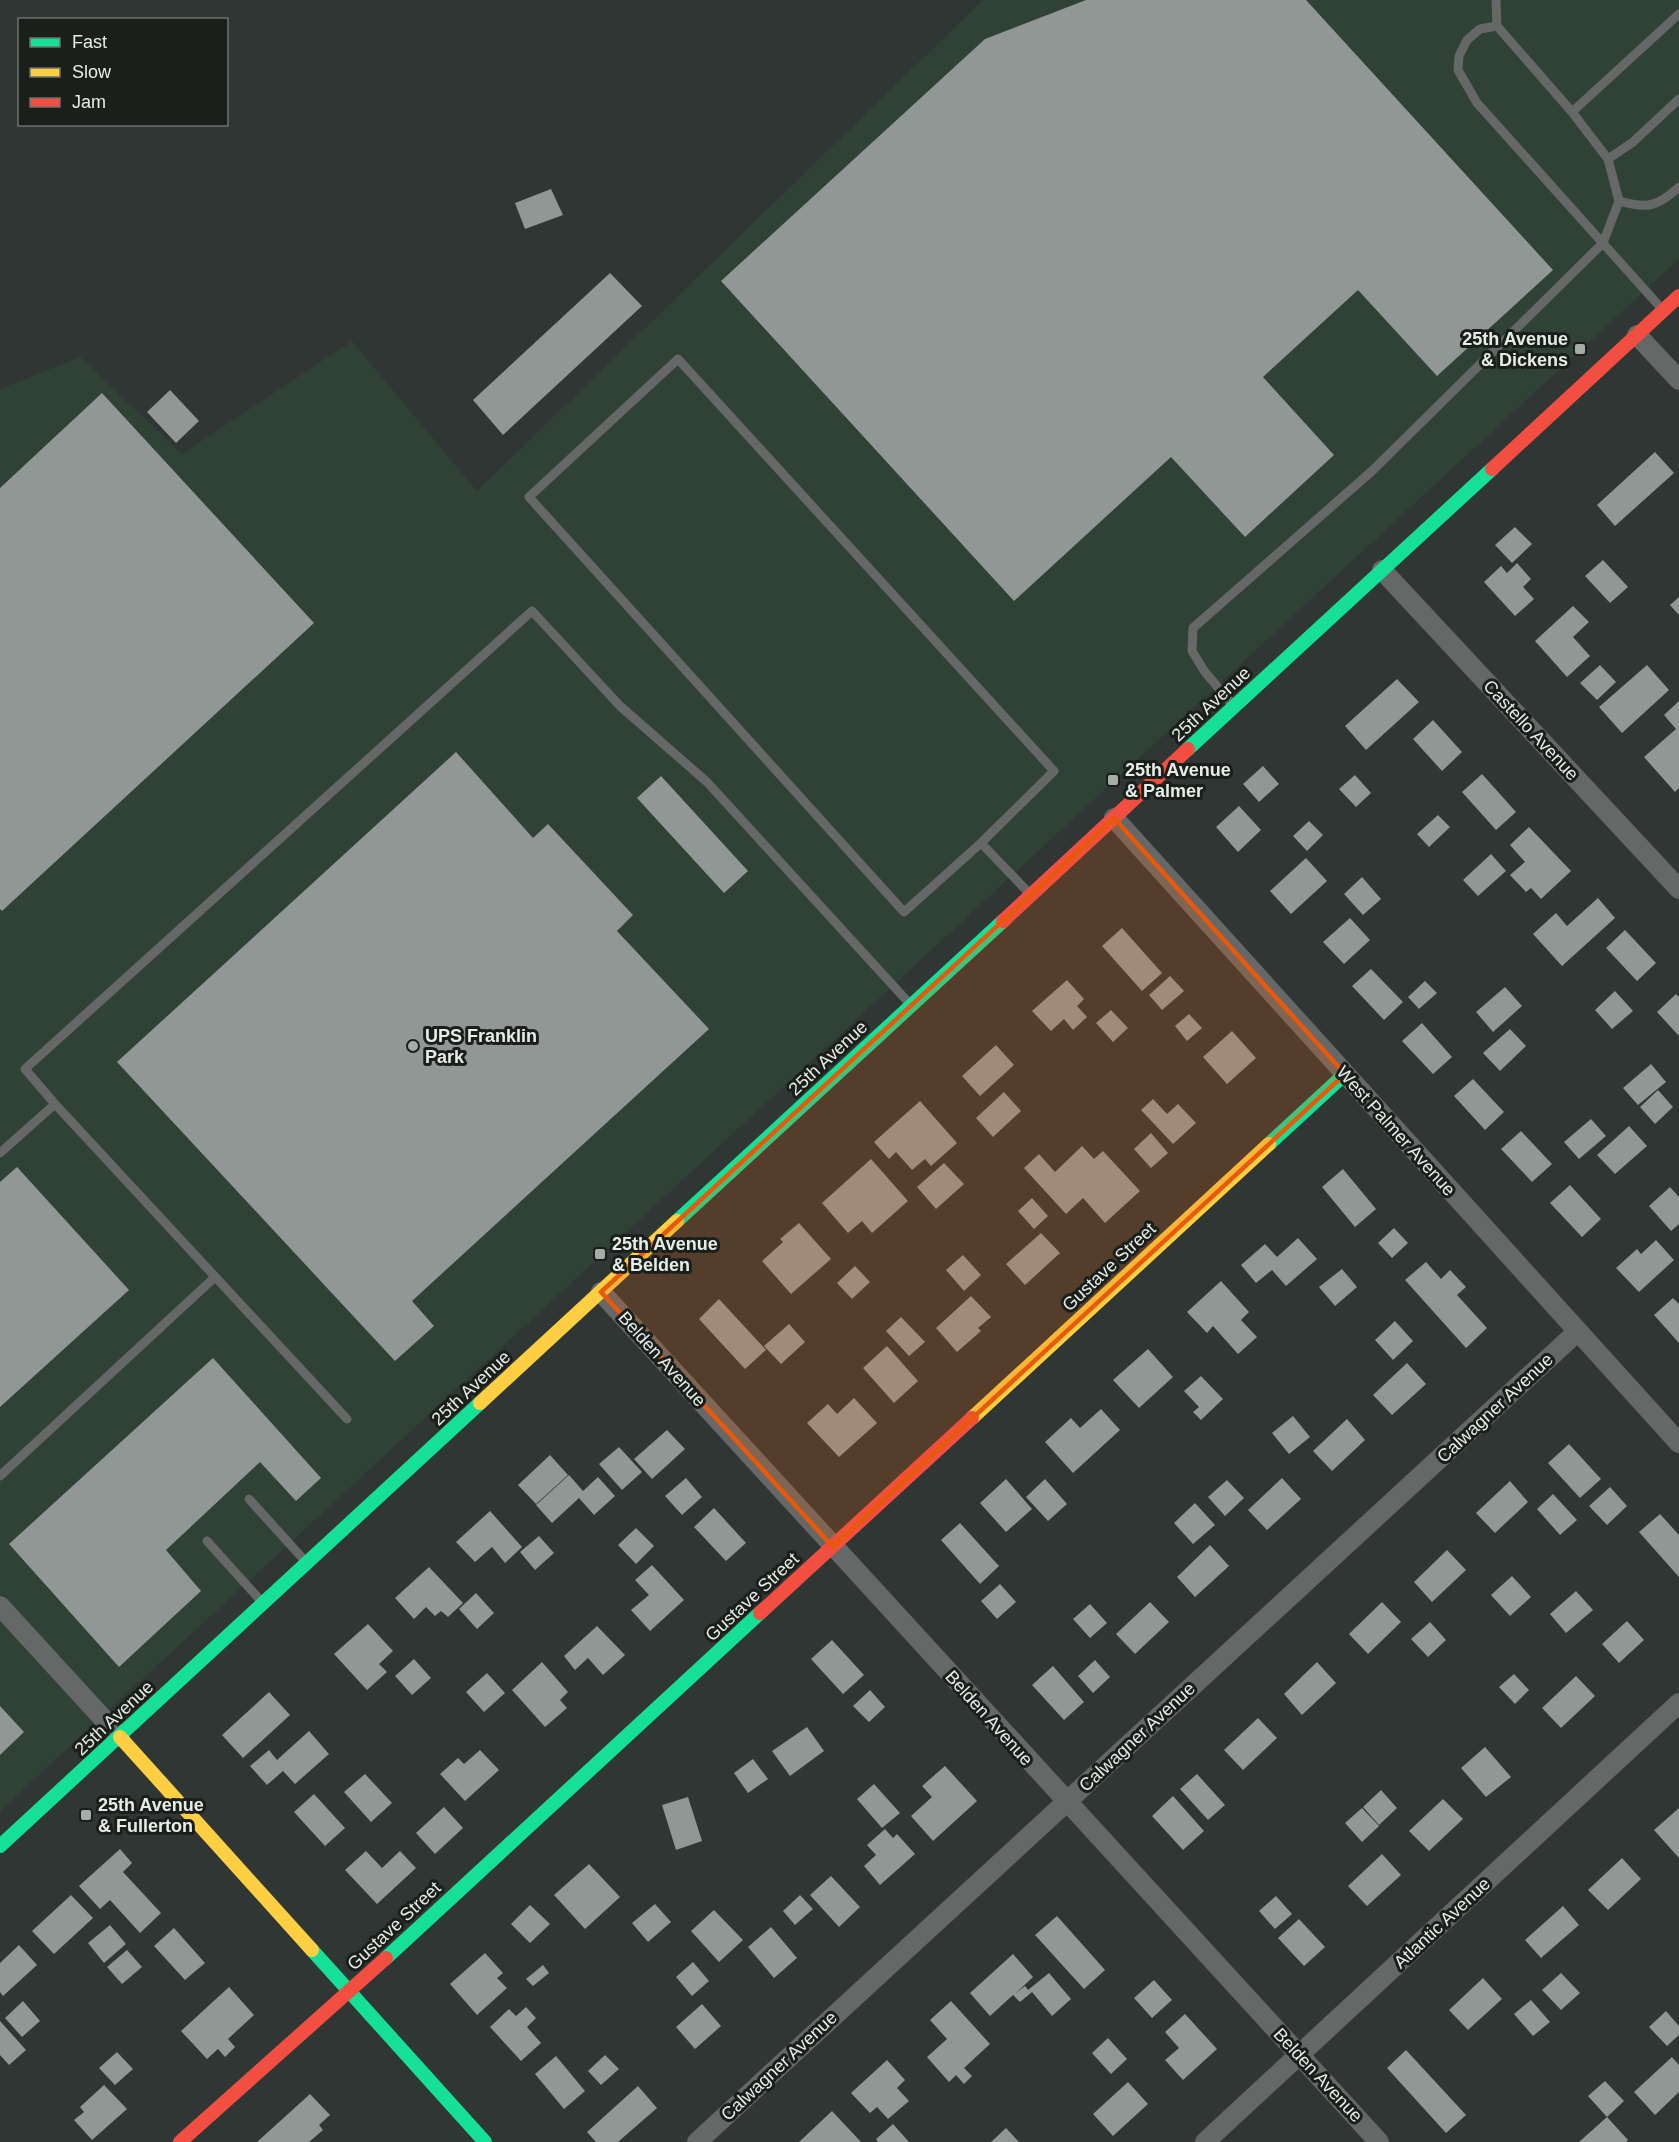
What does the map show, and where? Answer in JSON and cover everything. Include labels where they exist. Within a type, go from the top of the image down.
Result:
[{"type":"main road","name":"25th Avenue","points":[[0,1846],[1679,296]]},
{"type":"main road","name":"Gustave Street","points":[[180,2142],[349,1992],[1345,1074]]},
{"type":"main road","points":[[120,1737],[485,2142]]},
{"type":"street","points":[[1637,335],[1679,380]]},
{"type":"street","name":"Castello Avenue","points":[[1382,570],[1679,889]]},
{"type":"street","name":"West Palmer Avenue","points":[[1114,818],[1679,1443]]},
{"type":"street","name":"Belden Avenue","points":[[601,1292],[1380,2142]]},
{"type":"street","name":"Calwagner Avenue","points":[[697,2142],[1577,1332]]},
{"type":"street","points":[[0,1606],[120,1737]]},
{"type":"street","name":"Atlantic Avenue","points":[[1205,2142],[1679,1703]]},
{"type":"lane","points":[[1234,707],[1204,672],[1192,651],[1193,628],[1372,471],[1603,243],[1619,201],[1608,159],[1572,111],[1497,26],[1496,0]]},
{"type":"lane","points":[[1572,111],[1679,14]]},
{"type":"lane","points":[[1497,26],[1480,29],[1467,40],[1459,56],[1458,70],[1477,102],[1663,311]]},
{"type":"lane","points":[[1608,159],[1633,141],[1679,99]]},
{"type":"lane","points":[[1619,201],[1638,207],[1655,204],[1666,199],[1679,187]]},
{"type":"lane","points":[[678,359],[1054,771],[981,843],[904,912],[529,497],[678,359]]},
{"type":"lane","points":[[347,1419],[25,1069],[532,611],[620,706],[707,782],[911,1005]]},
{"type":"lane","points":[[981,843],[1031,895]]},
{"type":"lane","points":[[0,1153],[55,1104]]},
{"type":"lane","points":[[0,1476],[215,1277]]},
{"type":"lane","points":[[249,1499],[307,1564]]},
{"type":"lane","points":[[207,1541],[264,1604]]},
{"type":"highlighted area","points":[[1114,818],[1345,1074],[833,1547],[601,1292]]},
{"type":"shaded area","points":[[983,0],[1679,0],[1679,259],[0,1811],[0,389],[80,357],[182,454],[352,341],[477,491]]},
{"type":"building","points":[[1086,0],[1306,0],[1553,270],[1437,376],[1358,290],[1263,377],[1334,455],[1245,537],[1171,457],[1014,601],[721,281],[985,39]]},
{"type":"building","points":[[551,189],[563,215],[525,229],[515,203]]},
{"type":"building","points":[[610,273],[642,306],[503,435],[473,400]]},
{"type":"building","points":[[170,390],[199,421],[176,443],[147,412]]},
{"type":"building","points":[[102,393],[314,623],[2,911],[0,909],[0,488]]},
{"type":"building","points":[[1655,452],[1674,473],[1615,526],[1597,505]]},
{"type":"building","points":[[1515,527],[1532,544],[1512,563],[1495,545]]},
{"type":"building","points":[[1603,560],[1628,587],[1610,603],[1585,576]]},
{"type":"building","points":[[1517,563],[1531,579],[1523,587],[1534,599],[1515,616],[1484,582],[1501,566],[1507,573]]},
{"type":"building","points":[[1679,597],[1679,615],[1670,605]]},
{"type":"building","points":[[1573,606],[1589,622],[1573,637],[1590,656],[1567,677],[1535,641]]},
{"type":"building","points":[[1600,665],[1616,682],[1597,700],[1580,683]]},
{"type":"building","points":[[1647,665],[1669,690],[1622,733],[1599,707]]},
{"type":"building","points":[[1397,679],[1419,702],[1366,750],[1345,726]]},
{"type":"building","points":[[1679,701],[1679,788],[1675,792],[1644,757],[1676,729],[1664,715]]},
{"type":"building","points":[[1433,720],[1462,752],[1442,771],[1413,739]]},
{"type":"building","name":"UPS Franklin Park","points":[[456,752],[533,838],[548,824],[633,915],[617,931],[709,1029],[412,1301],[434,1326],[395,1361],[117,1062]]},
{"type":"building","points":[[1263,766],[1279,784],[1259,802],[1243,784]]},
{"type":"building","points":[[1482,774],[1516,812],[1496,830],[1462,792]]},
{"type":"building","points":[[1355,775],[1371,793],[1356,807],[1339,789]]},
{"type":"building","points":[[661,776],[748,871],[724,893],[637,798]]},
{"type":"building","points":[[1239,806],[1261,830],[1238,852],[1216,827]]},
{"type":"building","points":[[1438,815],[1450,827],[1429,847],[1417,834]]},
{"type":"building","points":[[1309,821],[1323,835],[1307,851],[1293,836]]},
{"type":"building","points":[[1529,827],[1571,871],[1541,899],[1531,888],[1526,892],[1510,875],[1525,862],[1510,845]]},
{"type":"building","points":[[1491,854],[1506,871],[1478,896],[1463,880]]},
{"type":"building","points":[[1306,858],[1327,881],[1291,914],[1270,891]]},
{"type":"building","points":[[1362,877],[1381,899],[1363,915],[1344,894]]},
{"type":"building","points":[[1598,898],[1615,918],[1562,966],[1533,934],[1556,913],[1567,926]]},
{"type":"building","points":[[1350,918],[1370,940],[1344,964],[1323,942]]},
{"type":"building","points":[[1122,928],[1162,973],[1142,991],[1102,946]]},
{"type":"building","points":[[1625,930],[1656,963],[1637,981],[1606,948]]},
{"type":"building","points":[[1371,969],[1403,1002],[1384,1020],[1352,986]]},
{"type":"building","points":[[1170,976],[1184,991],[1162,1010],[1149,995]]},
{"type":"building","points":[[1067,980],[1084,999],[1077,1006],[1087,1017],[1073,1030],[1064,1019],[1051,1031],[1032,1011]]},
{"type":"building","points":[[1425,981],[1437,993],[1419,1009],[1408,997]]},
{"type":"building","points":[[1505,987],[1522,1006],[1493,1032],[1476,1012]]},
{"type":"building","points":[[1615,991],[1633,1011],[1612,1029],[1595,1010]]},
{"type":"building","points":[[1676,994],[1679,997],[1679,1036],[1657,1012]]},
{"type":"building","points":[[1111,1010],[1128,1028],[1113,1042],[1096,1023]]},
{"type":"building","points":[[1189,1014],[1202,1028],[1187,1041],[1175,1026]]},
{"type":"building","points":[[1422,1023],[1452,1057],[1433,1074],[1402,1041]]},
{"type":"building","points":[[1510,1029],[1526,1046],[1500,1071],[1483,1053]]},
{"type":"building","points":[[1232,1031],[1256,1058],[1227,1084],[1203,1057]]},
{"type":"building","points":[[996,1045],[1014,1065],[980,1096],[962,1076]]},
{"type":"building","points":[[1651,1064],[1666,1082],[1638,1105],[1623,1088]]},
{"type":"building","points":[[1473,1079],[1504,1112],[1485,1130],[1454,1096]]},
{"type":"building","points":[[1658,1090],[1673,1107],[1655,1124],[1640,1107]]},
{"type":"building","points":[[1004,1092],[1021,1111],[993,1137],[976,1118]]},
{"type":"building","points":[[1153,1099],[1167,1114],[1178,1104],[1196,1123],[1173,1144],[1141,1110]]},
{"type":"building","points":[[920,1101],[957,1143],[931,1166],[925,1159],[912,1170],[896,1152],[889,1159],[874,1142]]},
{"type":"building","points":[[1591,1119],[1606,1136],[1579,1159],[1564,1142]]},
{"type":"building","points":[[1629,1126],[1647,1146],[1615,1174],[1597,1155]]},
{"type":"building","points":[[1521,1131],[1552,1164],[1532,1182],[1501,1149]]},
{"type":"building","points":[[1151,1133],[1168,1153],[1151,1168],[1134,1149]]},
{"type":"building","points":[[1082,1146],[1094,1159],[1103,1151],[1140,1191],[1105,1223],[1083,1198],[1066,1214],[1024,1168],[1039,1154],[1055,1172]]},
{"type":"building","points":[[871,1159],[908,1201],[872,1233],[862,1221],[848,1233],[822,1203]]},
{"type":"building","points":[[944,1163],[964,1184],[936,1209],[917,1187]]},
{"type":"building","points":[[17,1167],[129,1290],[0,1407],[0,1182]]},
{"type":"building","points":[[1343,1169],[1376,1209],[1355,1227],[1322,1187]]},
{"type":"building","points":[[1570,1185],[1601,1219],[1582,1237],[1550,1203]]},
{"type":"building","points":[[1670,1187],[1679,1197],[1679,1224],[1671,1231],[1649,1206]]},
{"type":"building","points":[[1032,1198],[1048,1216],[1034,1229],[1018,1211]]},
{"type":"building","points":[[799,1223],[831,1259],[791,1294],[762,1261],[783,1242],[780,1239]]},
{"type":"building","points":[[1394,1228],[1408,1243],[1392,1258],[1378,1243]]},
{"type":"building","points":[[1041,1233],[1060,1253],[1025,1285],[1006,1264]]},
{"type":"building","points":[[1298,1238],[1317,1259],[1286,1286],[1272,1270],[1256,1283],[1241,1265],[1265,1244],[1277,1257]]},
{"type":"building","points":[[1656,1240],[1674,1260],[1639,1292],[1616,1268],[1637,1249],[1641,1254]]},
{"type":"building","points":[[963,1255],[981,1275],[964,1291],[946,1270]]},
{"type":"building","points":[[1426,1262],[1441,1279],[1450,1270],[1466,1287],[1457,1295],[1487,1328],[1466,1348],[1405,1280]]},
{"type":"building","points":[[855,1266],[870,1282],[852,1299],[837,1283]]},
{"type":"building","points":[[1342,1269],[1357,1287],[1335,1306],[1319,1287]]},
{"type":"building","points":[[1221,1281],[1249,1312],[1241,1320],[1257,1337],[1238,1354],[1213,1326],[1207,1333],[1187,1312]]},
{"type":"building","points":[[971,1296],[991,1317],[978,1328],[981,1331],[957,1352],[936,1328]]},
{"type":"building","points":[[1673,1298],[1679,1304],[1679,1343],[1654,1315]]},
{"type":"building","points":[[719,1299],[766,1350],[745,1369],[699,1319]]},
{"type":"building","points":[[901,1317],[925,1342],[909,1356],[886,1331]]},
{"type":"building","points":[[1395,1321],[1413,1341],[1393,1360],[1375,1340]]},
{"type":"building","points":[[789,1324],[805,1342],[781,1364],[764,1346]]},
{"type":"building","points":[[887,1346],[918,1381],[894,1403],[863,1368]]},
{"type":"building","points":[[1148,1349],[1173,1377],[1139,1408],[1113,1380]]},
{"type":"building","points":[[213,1358],[321,1478],[296,1501],[260,1462],[166,1550],[201,1591],[119,1667],[9,1544]]},
{"type":"building","points":[[1407,1363],[1426,1384],[1392,1415],[1373,1395]]},
{"type":"building","points":[[1201,1376],[1223,1399],[1201,1420],[1193,1412],[1199,1407],[1184,1391]]},
{"type":"building","points":[[854,1398],[877,1423],[839,1457],[807,1423],[828,1404],[837,1414]]},
{"type":"building","points":[[1101,1409],[1120,1430],[1073,1473],[1045,1442],[1071,1418],[1080,1428]]},
{"type":"building","points":[[1293,1416],[1310,1437],[1289,1454],[1272,1433]]},
{"type":"building","points":[[1347,1419],[1365,1440],[1332,1471],[1313,1451]]},
{"type":"building","points":[[667,1430],[685,1449],[652,1479],[634,1459]]},
{"type":"building","points":[[1569,1444],[1601,1479],[1580,1498],[1548,1463]]},
{"type":"building","points":[[619,1447],[642,1472],[622,1490],[599,1464]]},
{"type":"building","points":[[550,1455],[568,1475],[536,1504],[518,1485]]},
{"type":"building","points":[[569,1475],[583,1491],[598,1477],[615,1496],[594,1515],[579,1498],[552,1523],[536,1505]]},
{"type":"building","points":[[686,1478],[702,1497],[682,1515],[665,1496]]},
{"type":"building","points":[[1282,1478],[1301,1499],[1267,1530],[1248,1510]]},
{"type":"building","points":[[1006,1479],[1032,1509],[1006,1532],[980,1503]]},
{"type":"building","points":[[1045,1479],[1067,1504],[1048,1521],[1026,1497]]},
{"type":"building","points":[[1227,1480],[1244,1498],[1225,1516],[1208,1497]]},
{"type":"building","points":[[1510,1481],[1528,1502],[1495,1533],[1476,1513]]},
{"type":"building","points":[[1610,1487],[1627,1506],[1607,1525],[1589,1506]]},
{"type":"building","points":[[1553,1494],[1577,1520],[1560,1535],[1537,1509]]},
{"type":"building","points":[[1195,1503],[1215,1525],[1193,1544],[1174,1523]]},
{"type":"building","points":[[714,1508],[746,1543],[726,1561],[694,1527]]},
{"type":"building","points":[[490,1511],[522,1547],[505,1563],[492,1547],[475,1562],[456,1542]]},
{"type":"building","points":[[1660,1514],[1679,1535],[1679,1577],[1639,1532]]},
{"type":"building","points":[[960,1523],[999,1566],[980,1584],[941,1540]]},
{"type":"building","points":[[636,1528],[654,1546],[636,1564],[618,1545]]},
{"type":"building","points":[[539,1536],[554,1553],[535,1570],[520,1552]]},
{"type":"building","points":[[1210,1545],[1229,1566],[1195,1597],[1177,1577]]},
{"type":"building","points":[[1447,1550],[1466,1570],[1432,1602],[1414,1582]]},
{"type":"building","points":[[652,1565],[684,1600],[650,1631],[631,1610],[649,1595],[635,1580]]},
{"type":"building","points":[[429,1567],[463,1603],[448,1617],[441,1611],[435,1616],[426,1607],[414,1619],[395,1598]]},
{"type":"building","points":[[1512,1576],[1531,1597],[1510,1616],[1491,1595]]},
{"type":"building","points":[[1000,1584],[1016,1602],[997,1619],[981,1601]]},
{"type":"building","points":[[1576,1591],[1593,1610],[1566,1633],[1550,1614]]},
{"type":"building","points":[[476,1593],[494,1613],[477,1629],[459,1609]]},
{"type":"building","points":[[1150,1602],[1169,1622],[1135,1654],[1116,1634]]},
{"type":"building","points":[[1382,1602],[1401,1622],[1368,1654],[1349,1634]]},
{"type":"building","points":[[1090,1604],[1107,1623],[1090,1638],[1073,1619]]},
{"type":"building","points":[[1627,1621],[1644,1640],[1619,1663],[1602,1644]]},
{"type":"building","points":[[1430,1622],[1446,1640],[1428,1657],[1411,1639]]},
{"type":"building","points":[[368,1624],[393,1651],[379,1664],[387,1672],[367,1690],[334,1654]]},
{"type":"building","points":[[597,1626],[625,1655],[603,1675],[588,1658],[575,1670],[564,1656]]},
{"type":"building","points":[[832,1640],[864,1675],[843,1694],[811,1659]]},
{"type":"building","points":[[414,1659],[431,1678],[412,1695],[395,1676]]},
{"type":"building","points":[[1095,1660],[1110,1677],[1093,1693],[1078,1676]]},
{"type":"building","points":[[542,1662],[568,1692],[560,1700],[567,1708],[545,1727],[512,1690]]},
{"type":"building","points":[[1317,1662],[1336,1683],[1302,1715],[1284,1694]]},
{"type":"building","points":[[1053,1666],[1084,1702],[1064,1720],[1032,1685]]},
{"type":"building","points":[[487,1673],[505,1693],[484,1712],[466,1692]]},
{"type":"building","points":[[1514,1674],[1529,1690],[1515,1704],[1499,1687]]},
{"type":"building","points":[[1576,1676],[1595,1696],[1561,1728],[1542,1708]]},
{"type":"building","points":[[870,1690],[885,1707],[869,1722],[853,1706]]},
{"type":"building","points":[[269,1692],[290,1715],[243,1758],[222,1735]]},
{"type":"building","points":[[0,1706],[24,1732],[0,1755]]},
{"type":"building","points":[[1258,1718],[1277,1738],[1243,1770],[1224,1750]]},
{"type":"building","points":[[807,1727],[824,1751],[790,1776],[772,1751]]},
{"type":"building","points":[[309,1731],[329,1754],[295,1784],[283,1771],[267,1785],[250,1766],[269,1750],[277,1760]]},
{"type":"building","points":[[1485,1747],[1511,1777],[1486,1797],[1461,1768]]},
{"type":"building","points":[[480,1750],[499,1770],[465,1801],[440,1774],[458,1758],[464,1764]]},
{"type":"building","points":[[753,1759],[768,1779],[748,1793],[734,1773]]},
{"type":"building","points":[[945,1766],[977,1801],[933,1841],[911,1816],[932,1797],[922,1786]]},
{"type":"building","points":[[365,1774],[392,1803],[371,1822],[344,1792]]},
{"type":"building","points":[[1197,1774],[1225,1805],[1208,1820],[1180,1789]]},
{"type":"building","points":[[874,1784],[900,1813],[882,1828],[857,1799]]},
{"type":"building","points":[[1381,1790],[1397,1808],[1379,1825],[1363,1807]]},
{"type":"building","points":[[314,1794],[345,1828],[325,1846],[294,1812]]},
{"type":"building","points":[[1173,1796],[1204,1831],[1183,1850],[1152,1816]]},
{"type":"building","points":[[688,1797],[702,1841],[676,1850],[662,1805]]},
{"type":"building","points":[[1443,1799],[1463,1819],[1429,1851],[1409,1831]]},
{"type":"building","points":[[444,1807],[463,1828],[435,1854],[416,1833]]},
{"type":"building","points":[[1362,1808],[1379,1826],[1362,1842],[1345,1823]]},
{"type":"building","points":[[1679,1808],[1679,1858],[1654,1830]]},
{"type":"building","points":[[885,1829],[893,1838],[897,1834],[915,1854],[880,1885],[864,1866],[876,1855],[867,1845]]},
{"type":"building","points":[[120,1849],[132,1863],[123,1872],[161,1913],[140,1933],[110,1900],[100,1909],[79,1886]]},
{"type":"building","points":[[366,1851],[382,1868],[400,1851],[416,1868],[377,1904],[345,1870]]},
{"type":"building","points":[[1382,1854],[1401,1875],[1367,1906],[1348,1886]]},
{"type":"building","points":[[1622,1858],[1641,1879],[1608,1910],[1588,1890]]},
{"type":"building","points":[[589,1864],[620,1897],[585,1929],[554,1895]]},
{"type":"building","points":[[831,1876],[860,1907],[839,1927],[810,1895]]},
{"type":"building","points":[[71,1895],[93,1918],[54,1954],[32,1931]]},
{"type":"building","points":[[800,1895],[813,1909],[795,1925],[783,1911]]},
{"type":"building","points":[[1276,1896],[1292,1914],[1275,1929],[1259,1911]]},
{"type":"building","points":[[655,1904],[671,1922],[648,1942],[632,1923]]},
{"type":"building","points":[[530,1905],[550,1924],[530,1943],[511,1924]]},
{"type":"building","points":[[1563,1906],[1579,1925],[1541,1958],[1525,1940]]},
{"type":"building","points":[[714,1910],[743,1940],[719,1962],[691,1931]]},
{"type":"building","points":[[1057,1916],[1105,1970],[1084,1989],[1035,1935]]},
{"type":"building","points":[[1299,1919],[1325,1947],[1304,1966],[1278,1938]]},
{"type":"building","points":[[110,1925],[126,1944],[104,1963],[88,1943]]},
{"type":"building","points":[[771,1927],[797,1958],[774,1978],[748,1947]]},
{"type":"building","points":[[174,1928],[205,1963],[185,1980],[154,1946]]},
{"type":"building","points":[[19,1945],[37,1965],[3,1996],[0,1992],[0,1963]]},
{"type":"building","points":[[127,1950],[142,1967],[122,1984],[107,1967]]},
{"type":"building","points":[[485,1953],[503,1973],[497,1978],[507,1988],[477,2015],[450,1984]]},
{"type":"building","points":[[1013,1954],[1033,1977],[1016,1993],[1025,1986],[1028,1990],[1049,1973],[1071,1999],[1052,2016],[1032,1992],[1020,2002],[1013,1995],[990,2016],[970,1993]]},
{"type":"building","points":[[693,1962],[709,1981],[692,1996],[676,1977]]},
{"type":"building","points":[[543,1965],[549,1973],[533,1986],[526,1979]]},
{"type":"building","points":[[1561,1973],[1580,1993],[1561,2010],[1542,1990]]},
{"type":"building","points":[[1483,1978],[1502,1999],[1468,2030],[1449,2010]]},
{"type":"building","points":[[1154,1980],[1172,2000],[1152,2018],[1134,1998]]},
{"type":"building","points":[[229,1987],[254,2015],[228,2039],[235,2047],[225,2057],[218,2049],[207,2059],[181,2031]]},
{"type":"building","points":[[1531,2000],[1550,2022],[1533,2036],[1514,2014]]},
{"type":"building","points":[[23,2001],[40,2021],[22,2037],[5,2018]]},
{"type":"building","points":[[951,2001],[990,2044],[964,2068],[972,2076],[964,2084],[956,2075],[949,2082],[927,2057],[947,2039],[930,2020]]},
{"type":"building","points":[[702,2004],[721,2026],[695,2049],[676,2027]]},
{"type":"building","points":[[526,2007],[536,2018],[527,2027],[541,2043],[521,2061],[490,2027],[509,2009],[516,2016]]},
{"type":"building","points":[[1666,2011],[1679,2026],[1679,2035],[1667,2046],[1649,2027]]},
{"type":"building","points":[[1185,2014],[1217,2049],[1183,2080],[1165,2060],[1179,2048],[1165,2032]]},
{"type":"building","points":[[0,2021],[26,2050],[9,2065],[0,2055]]},
{"type":"building","points":[[1108,2038],[1127,2059],[1111,2074],[1092,2053]]},
{"type":"building","points":[[1406,2050],[1466,2115],[1446,2133],[1387,2068]]},
{"type":"building","points":[[117,2052],[133,2069],[115,2085],[99,2068]]},
{"type":"building","points":[[605,2055],[619,2069],[601,2085],[588,2071]]},
{"type":"building","points":[[556,2056],[585,2091],[564,2109],[535,2074]]},
{"type":"building","points":[[1672,2057],[1679,2065],[1679,2092],[1655,2115],[1634,2092]]},
{"type":"building","points":[[887,2060],[905,2080],[897,2088],[909,2101],[888,2119],[877,2107],[870,2113],[851,2093]]},
{"type":"building","points":[[1605,2081],[1624,2101],[1607,2117],[1588,2096]]},
{"type":"building","points":[[1128,2082],[1148,2104],[1113,2136],[1093,2114]]},
{"type":"building","points":[[104,2085],[127,2109],[92,2140],[74,2120],[84,2112],[80,2107]]},
{"type":"building","points":[[638,2086],[657,2108],[618,2142],[596,2142],[587,2132]]},
{"type":"building","points":[[310,2094],[330,2115],[319,2125],[323,2130],[309,2142],[257,2142]]},
{"type":"building","points":[[832,2111],[861,2142],[799,2142]]},
{"type":"building","points":[[1607,2117],[1628,2140],[1626,2142],[1579,2142]]},
{"type":"building","points":[[893,2124],[909,2142],[878,2142],[876,2139]]},
{"type":"building","points":[[1006,2128],[1019,2142],[991,2142]]},
{"type":"traffic: fast","points":[[1188,749],[1492,469]]},
{"type":"traffic: fast","points":[[677,1221],[1003,921]]},
{"type":"traffic: fast","points":[[1269,1144],[1345,1074]]},
{"type":"traffic: fast","points":[[0,1846],[480,1403]]},
{"type":"traffic: fast","points":[[386,1958],[760,1613]]},
{"type":"traffic: fast","points":[[312,1950],[485,2142]]},
{"type":"traffic: slow","points":[[972,1418],[1269,1144]]},
{"type":"traffic: slow","points":[[480,1403],[677,1221]]},
{"type":"traffic: slow","points":[[120,1737],[312,1950]]},
{"type":"traffic: jam","points":[[1492,469],[1679,296]]},
{"type":"traffic: jam","points":[[1003,921],[1188,749]]},
{"type":"traffic: jam","points":[[760,1613],[972,1418]]},
{"type":"traffic: jam","points":[[180,2142],[386,1958]]},
{"type":"place","name":"25th Avenue & Dickens","points":[[1580,349]]},
{"type":"place","name":"25th Avenue & Palmer","points":[[1113,780]]},
{"type":"place","name":"UPS Franklin Park","points":[[413,1046]]},
{"type":"place","name":"25th Avenue & Belden","points":[[600,1254]]},
{"type":"place","name":"25th Avenue & Fullerton","points":[[86,1815]]}]
